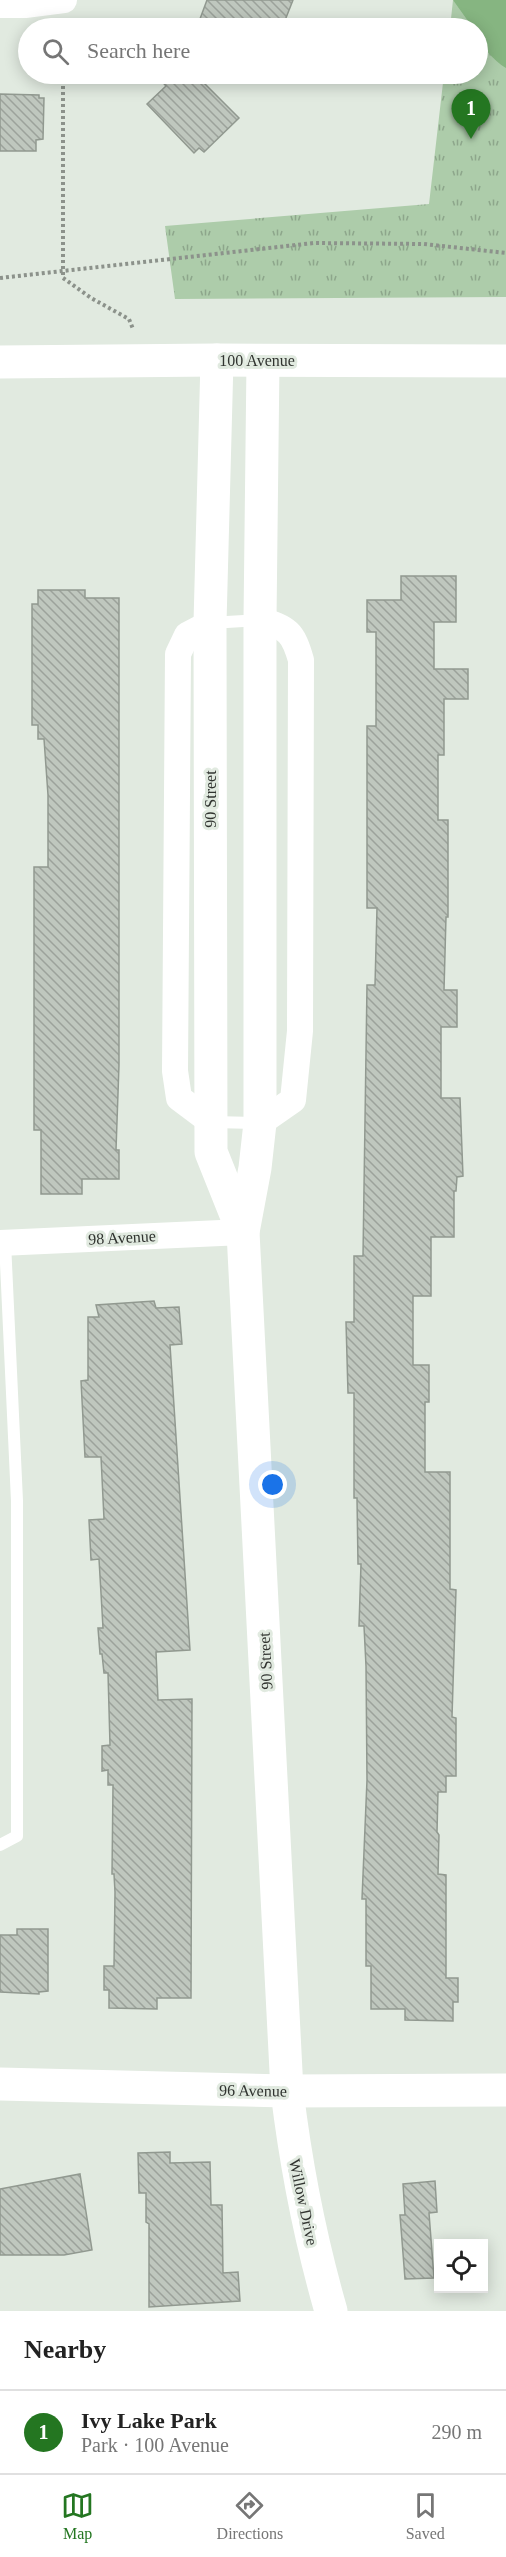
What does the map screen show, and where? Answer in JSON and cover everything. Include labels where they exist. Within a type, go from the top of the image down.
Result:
[{"type":"street","points":[[0,5],[25,5],[64,0]]},
{"type":"street","name":"100 Avenue","points":[[3,363],[217,360],[506,361]]},
{"type":"street","name":"90 Street","points":[[217,360],[210,623],[211,1152],[243,1232]]},
{"type":"street","name":"90 Street","points":[[263,361],[260,620],[260,1123],[255,1168],[243,1232],[287,2091]]},
{"type":"street","name":"98 Avenue","points":[[2,1243],[243,1232]]},
{"type":"street","name":"96 Avenue","points":[[0,2084],[287,2091],[506,2090]]},
{"type":"street","name":"Willow Drive","points":[[287,2091],[296,2165],[313,2245],[331,2311]]},
{"type":"lane","points":[[210,623],[260,620]]},
{"type":"lane","points":[[211,1122],[260,1123]]},
{"type":"lane","points":[[0,1845],[17,1836],[17,1502],[2,1243]]},
{"type":"path","points":[[63,84],[63,278],[91,298],[129,319],[134,331],[136,362]]},
{"type":"path","points":[[0,278],[314,243],[424,244],[506,253]]},
{"type":"green space","points":[[453,0],[477,18],[451,18]]},
{"type":"green space","points":[[488,26],[506,39],[506,297],[175,299],[165,226],[429,204],[443,84],[488,84]]},
{"type":"shaded area","points":[[453,0],[506,0],[506,68],[488,52],[488,18],[466,18]]},
{"type":"building","points":[[207,0],[293,0],[286,18],[200,18]]},
{"type":"building","points":[[164,84],[205,84],[239,118],[204,152],[199,148],[194,153],[147,104],[166,86]]},
{"type":"building","points":[[0,94],[39,95],[39,98],[44,98],[43,139],[36,140],[36,151],[0,151]]},
{"type":"building","points":[[401,576],[456,576],[456,622],[434,622],[434,669],[468,669],[468,699],[444,699],[444,755],[438,755],[438,820],[448,820],[448,917],[446,917],[444,990],[457,990],[457,1027],[441,1027],[441,1098],[460,1098],[463,1176],[457,1177],[456,1191],[454,1191],[454,1237],[431,1237],[431,1296],[413,1296],[413,1365],[429,1365],[429,1402],[425,1402],[425,1472],[450,1472],[450,1589],[456,1590],[452,1717],[456,1718],[456,1776],[446,1776],[446,1792],[438,1792],[437,1832],[439,1835],[438,1874],[446,1875],[446,1978],[458,1978],[458,2002],[453,2002],[453,2021],[405,2020],[405,2009],[371,2009],[371,1966],[366,1966],[366,1899],[362,1899],[367,1780],[366,1666],[364,1626],[359,1626],[361,1564],[358,1564],[357,1498],[354,1498],[354,1393],[348,1393],[346,1322],[354,1322],[354,1256],[363,1256],[367,985],[375,985],[377,908],[367,908],[367,726],[376,726],[376,632],[367,632],[367,600],[401,600]]},
{"type":"building","points":[[38,590],[85,590],[85,598],[119,598],[119,1065],[116,1150],[119,1150],[119,1179],[82,1179],[82,1194],[41,1194],[41,1130],[34,1130],[34,867],[48,867],[48,795],[44,739],[38,739],[38,725],[32,725],[32,604],[38,604]]},
{"type":"building","points":[[154,1301],[156,1308],[179,1307],[182,1344],[170,1345],[190,1650],[156,1652],[158,1700],[192,1699],[191,1998],[157,1998],[157,2009],[109,2008],[109,1990],[104,1990],[104,1966],[114,1966],[113,1785],[108,1785],[108,1770],[102,1771],[102,1746],[110,1745],[108,1673],[104,1673],[102,1654],[100,1654],[98,1628],[103,1628],[99,1559],[91,1560],[89,1520],[104,1519],[101,1457],[85,1457],[81,1381],[88,1380],[88,1317],[99,1317],[96,1305]]},
{"type":"building","points":[[17,1929],[48,1929],[48,1991],[39,1992],[39,1994],[0,1992],[0,1935],[17,1935]]},
{"type":"building","points":[[170,2152],[170,2163],[210,2162],[211,2205],[222,2205],[223,2273],[238,2272],[240,2301],[149,2307],[149,2224],[146,2222],[146,2193],[139,2193],[138,2153]]},
{"type":"building","points":[[80,2174],[92,2250],[64,2255],[0,2255],[0,2189]]},
{"type":"building","points":[[435,2181],[437,2212],[429,2213],[434,2278],[405,2279],[400,2215],[405,2215],[403,2184]]},
{"type":"place","name":"Ivy Lake Park","points":[[471,139]]}]
